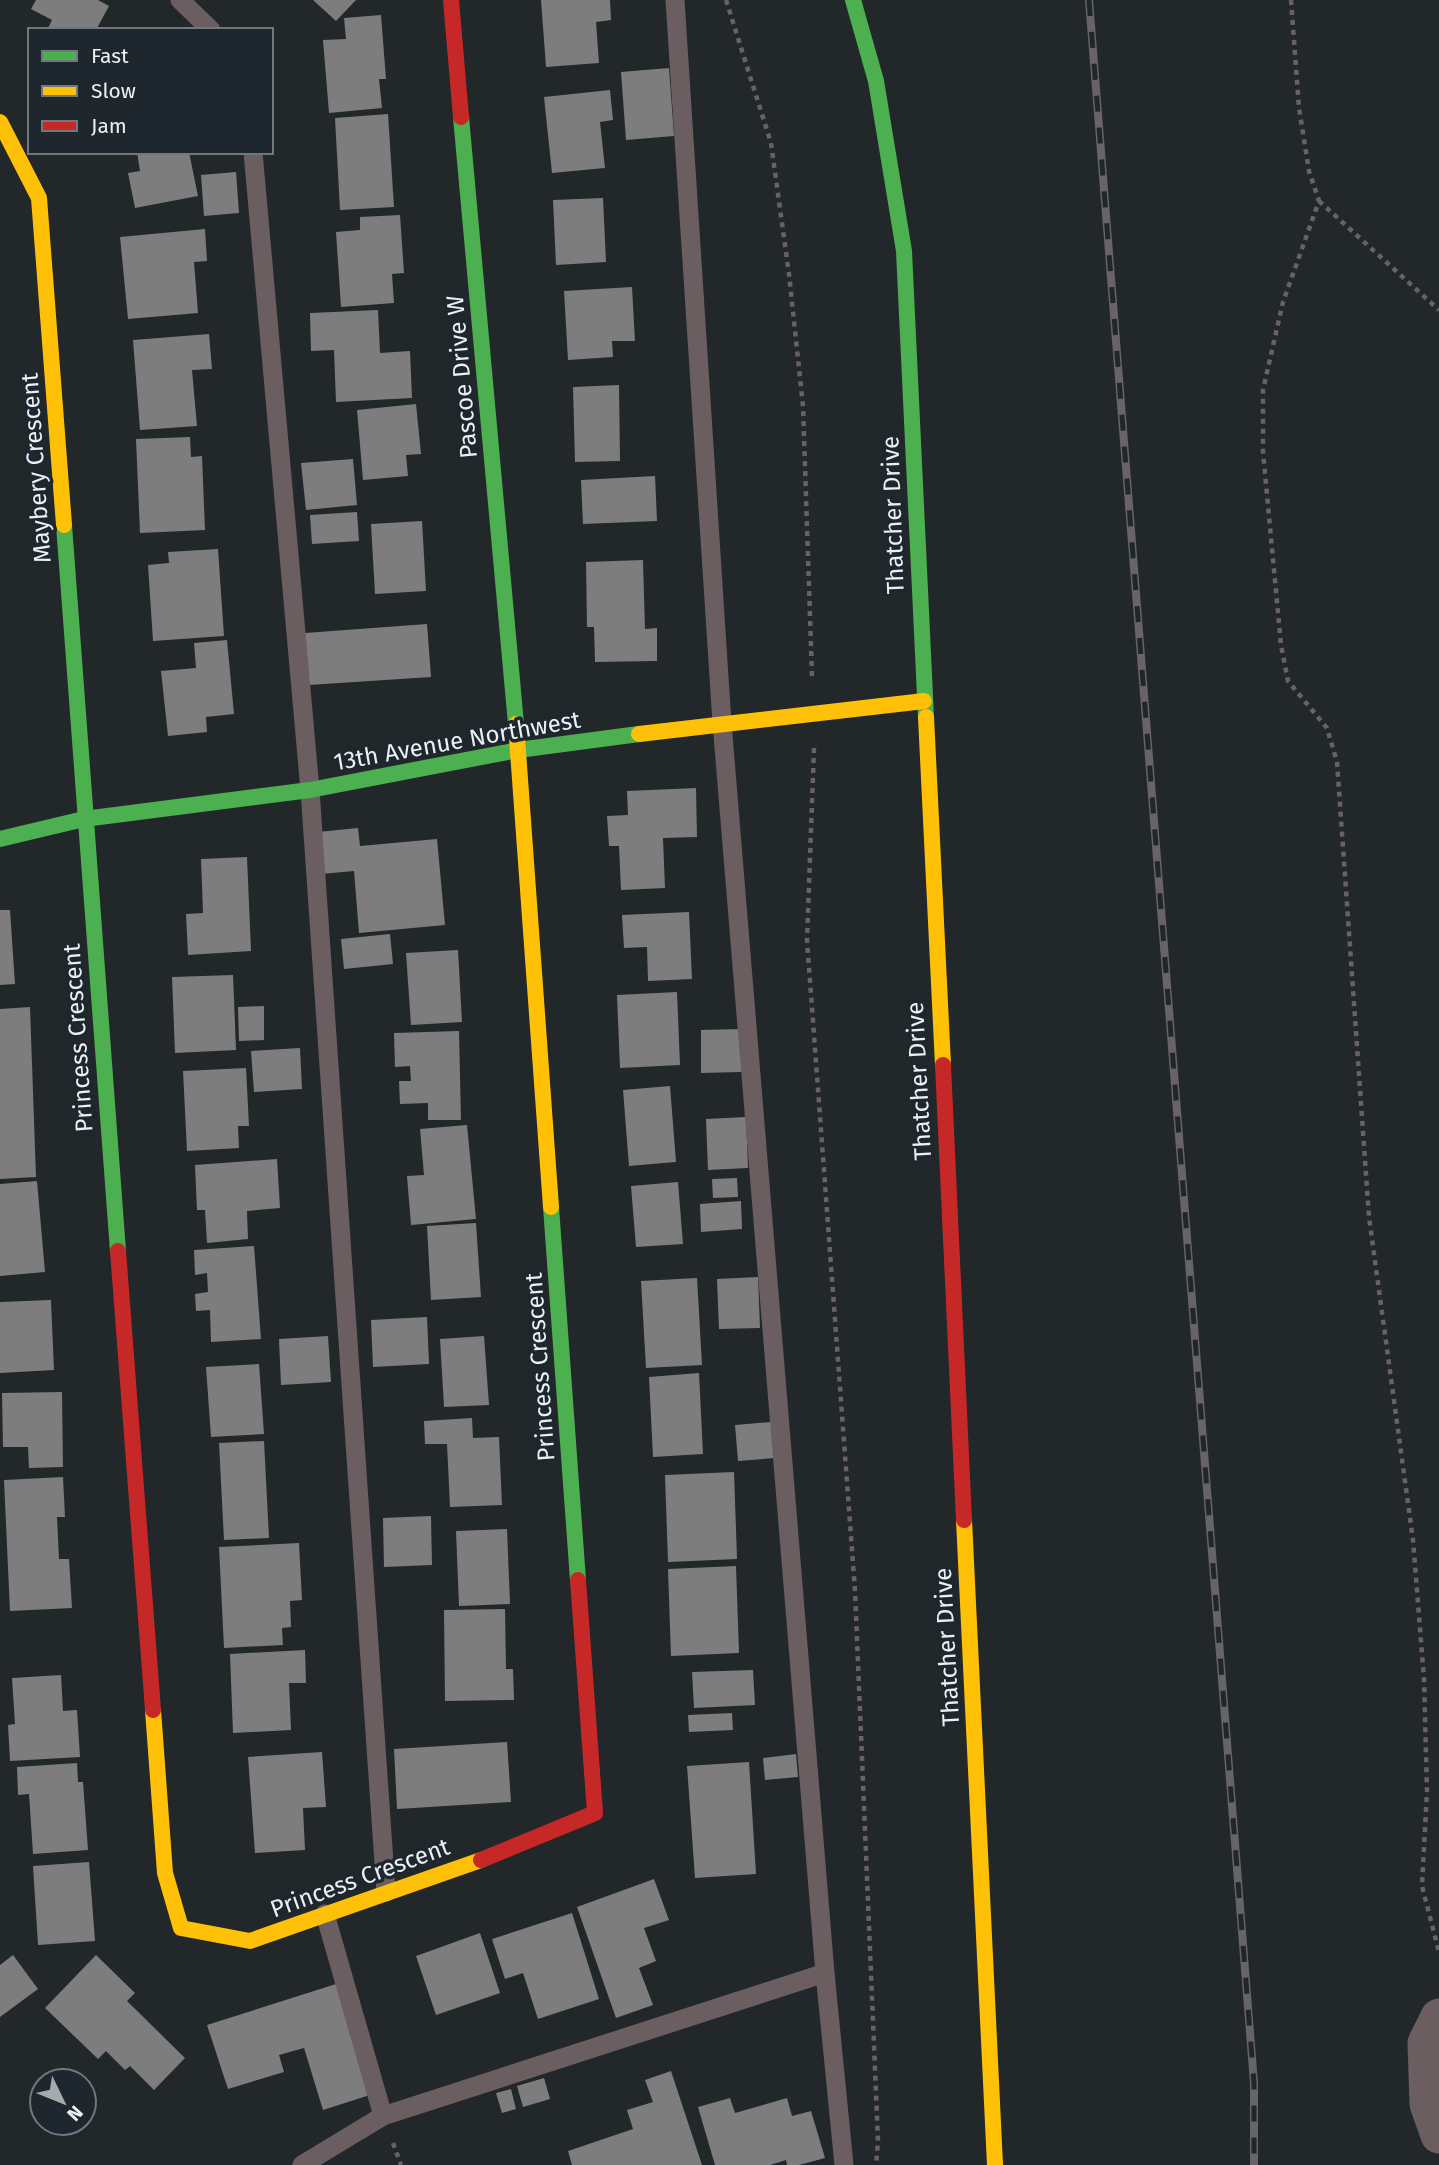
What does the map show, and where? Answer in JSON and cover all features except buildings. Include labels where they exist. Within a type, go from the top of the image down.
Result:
[{"type":"street","name":"Pascoe Drive W","points":[[451,0],[518,750]]},
{"type":"street","name":"Thatcher Drive","points":[[853,0],[876,81],[904,251],[923,701],[995,2165]]},
{"type":"street","name":"Maybery Crescent","points":[[0,122],[39,198],[84,819]]},
{"type":"street","name":"13th Avenue Northwest","points":[[0,839],[84,819],[310,790],[518,750],[722,723],[923,701]]},
{"type":"street","name":"Princess Crescent","points":[[84,819],[165,1873],[181,1928],[250,1941],[518,1847],[595,1813],[518,750]]},
{"type":"street","points":[[1439,2017],[1426,2043],[1428,2104],[1439,2135]]},
{"type":"lane","points":[[180,0],[209,28]]},
{"type":"lane","points":[[675,0],[722,723],[825,1973],[844,2165]]},
{"type":"lane","points":[[253,154],[310,790],[386,1892]]},
{"type":"lane","points":[[325,1914],[383,2116]]},
{"type":"lane","points":[[302,2165],[383,2116],[825,1973]]},
{"type":"path","points":[[726,0],[771,143],[803,406],[814,714],[807,940],[855,1591],[876,2165]]},
{"type":"path","points":[[1291,0],[1299,108],[1309,172],[1318,201],[1439,310]]},
{"type":"path","points":[[1318,201],[1283,302],[1263,390],[1263,452],[1281,645],[1289,681],[1327,728],[1336,762],[1369,1217],[1409,1502],[1423,1665],[1427,1791],[1422,1886],[1439,1952]]},
{"type":"railway","points":[[1089,0],[1254,2083],[1254,2165]]},
{"type":"traffic: fast","points":[[853,0],[876,81],[904,251],[926,717]]},
{"type":"traffic: fast","points":[[461,117],[516,724]]},
{"type":"traffic: fast","points":[[64,525],[118,1251]]},
{"type":"traffic: fast","points":[[0,839],[84,819],[310,790],[518,750],[639,734]]},
{"type":"traffic: fast","points":[[551,1207],[578,1580]]},
{"type":"traffic: slow","points":[[0,122],[39,198],[64,525]]},
{"type":"traffic: slow","points":[[639,734],[924,701]]},
{"type":"traffic: slow","points":[[926,717],[943,1065]]},
{"type":"traffic: slow","points":[[516,724],[551,1207]]},
{"type":"traffic: slow","points":[[964,1520],[995,2165]]},
{"type":"traffic: slow","points":[[153,1710],[165,1873],[181,1928],[250,1941],[481,1860]]},
{"type":"traffic: jam","points":[[451,0],[461,117]]},
{"type":"traffic: jam","points":[[943,1065],[964,1520]]},
{"type":"traffic: jam","points":[[118,1251],[153,1710]]},
{"type":"traffic: jam","points":[[481,1860],[595,1813],[578,1580]]}]
